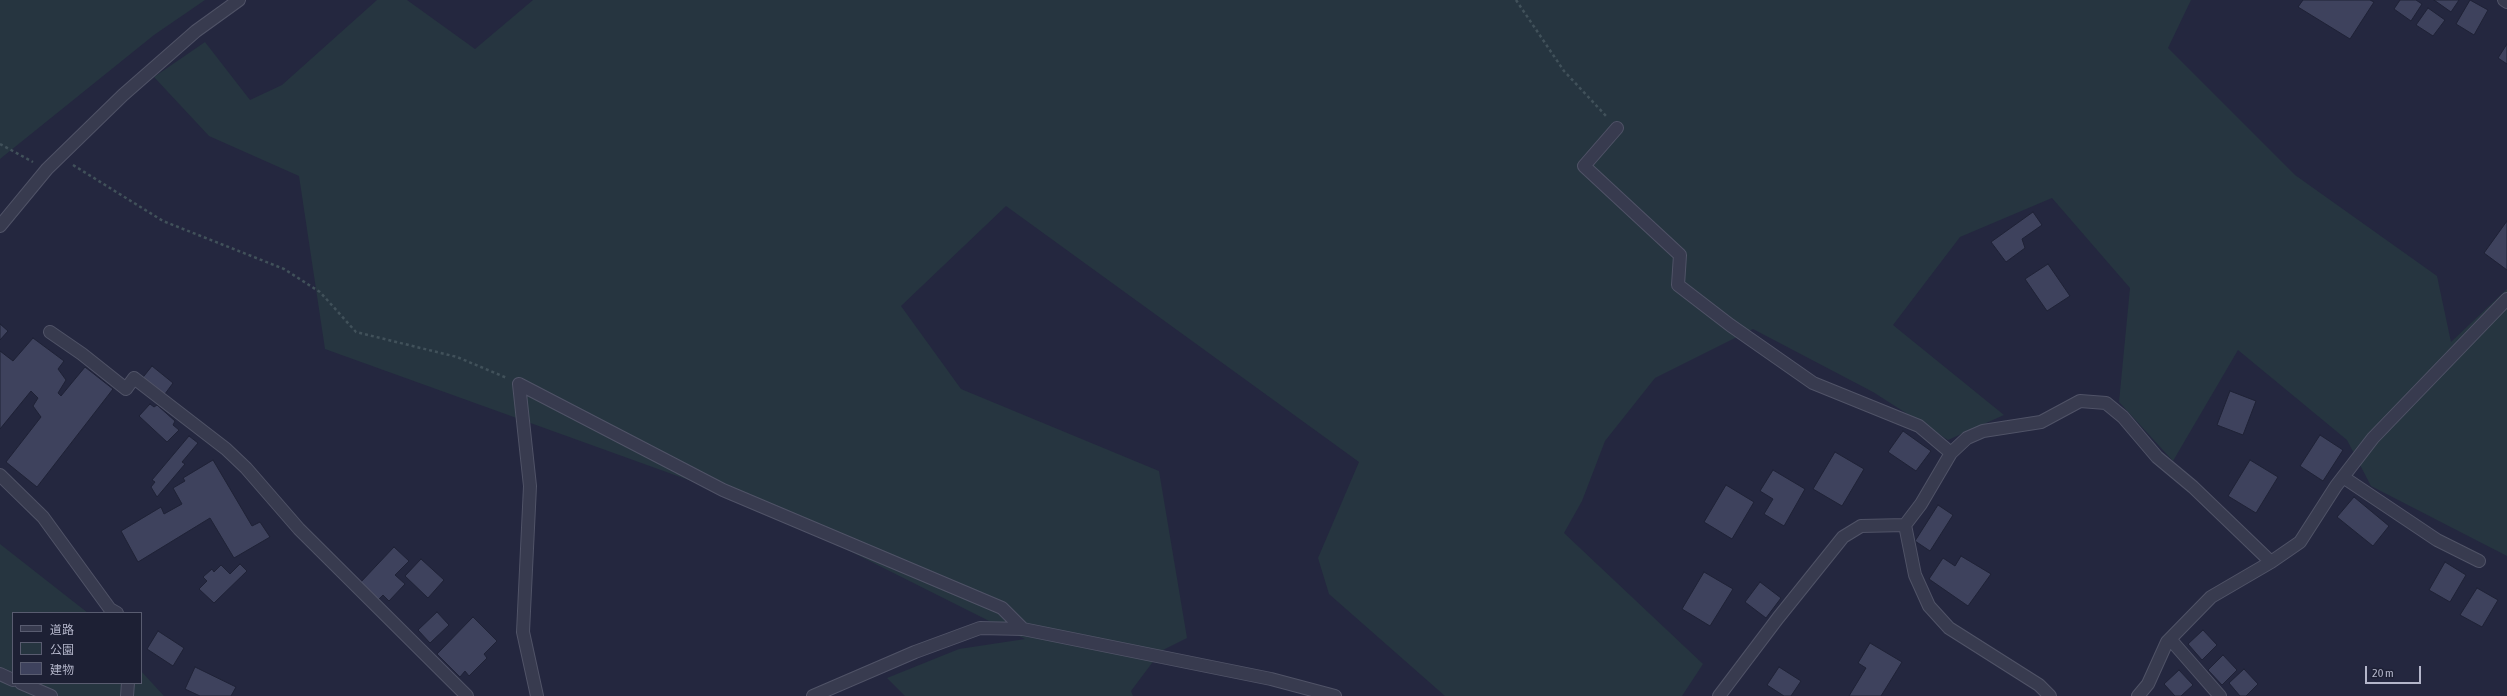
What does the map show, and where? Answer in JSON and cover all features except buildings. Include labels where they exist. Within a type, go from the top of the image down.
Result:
[{"type":"street","points":[[0,226],[47,169],[129,90],[196,31],[239,0]]},
{"type":"street","points":[[1618,128],[1584,166],[1680,255],[1678,285],[1730,325],[1813,384],[1919,426],[1951,453]]},
{"type":"street","points":[[2138,696],[2148,684],[2170,639],[2211,597],[2272,562],[2300,542],[2343,477],[2373,438],[2507,299]]},
{"type":"street","points":[[50,332],[82,354],[126,389],[134,378],[226,449],[246,468],[299,529],[467,696]]},
{"type":"street","points":[[519,384],[724,490],[1002,608],[1023,629]]},
{"type":"street","points":[[519,384],[530,486],[522,632],[537,696]]},
{"type":"street","points":[[2050,696],[2039,685],[1949,628],[1929,606],[1915,575],[1905,525],[1921,504],[1951,453],[1968,438],[1983,432],[2041,422],[2080,401],[2106,403],[2123,418],[2157,457],[2193,487],[2272,562]]},
{"type":"street","points":[[0,475],[43,517],[110,608],[116,612]]},
{"type":"street","points":[[2343,477],[2437,540],[2480,561]]},
{"type":"street","points":[[1719,696],[1778,618],[1843,537],[1861,526],[1905,525]]},
{"type":"street","points":[[813,696],[915,652],[980,628],[1023,629],[1271,679],[1335,696]]},
{"type":"street","points":[[2170,639],[2220,696]]},
{"type":"street","points":[[0,674],[12,680]]},
{"type":"street","points":[[23,684],[51,696]]},
{"type":"street","points":[[127,696],[128,684]]},
{"type":"path","points":[[1516,0],[1564,71],[1618,128]]},
{"type":"path","points":[[0,144],[47,169]]},
{"type":"path","points":[[60,157],[163,221],[284,269],[320,292],[356,332],[457,358],[519,384]]},
{"type":"green space","points":[[0,0],[205,0],[154,35],[0,159]]},
{"type":"green space","points":[[377,0],[407,0],[475,49],[533,0],[2191,0],[2168,48],[2295,175],[2437,276],[2451,342],[2507,289],[2507,556],[2371,486],[2347,440],[2238,350],[2173,461],[2119,402],[2130,288],[2052,198],[1960,237],[1893,325],[2004,415],[1948,440],[1873,392],[1753,329],[1655,378],[1605,441],[1582,501],[1564,533],[1703,664],[1682,696],[1445,696],[1329,594],[1318,558],[1359,462],[1006,206],[901,306],[961,389],[1159,471],[1187,638],[1161,651],[1131,691],[1133,696],[905,696],[887,678],[959,649],[1025,639],[758,505],[325,349],[299,176],[209,136],[154,77],[205,42],[250,100],[282,85]]},
{"type":"green space","points":[[0,544],[87,612],[12,612],[12,684],[142,684],[142,672],[164,696],[0,696]]}]
